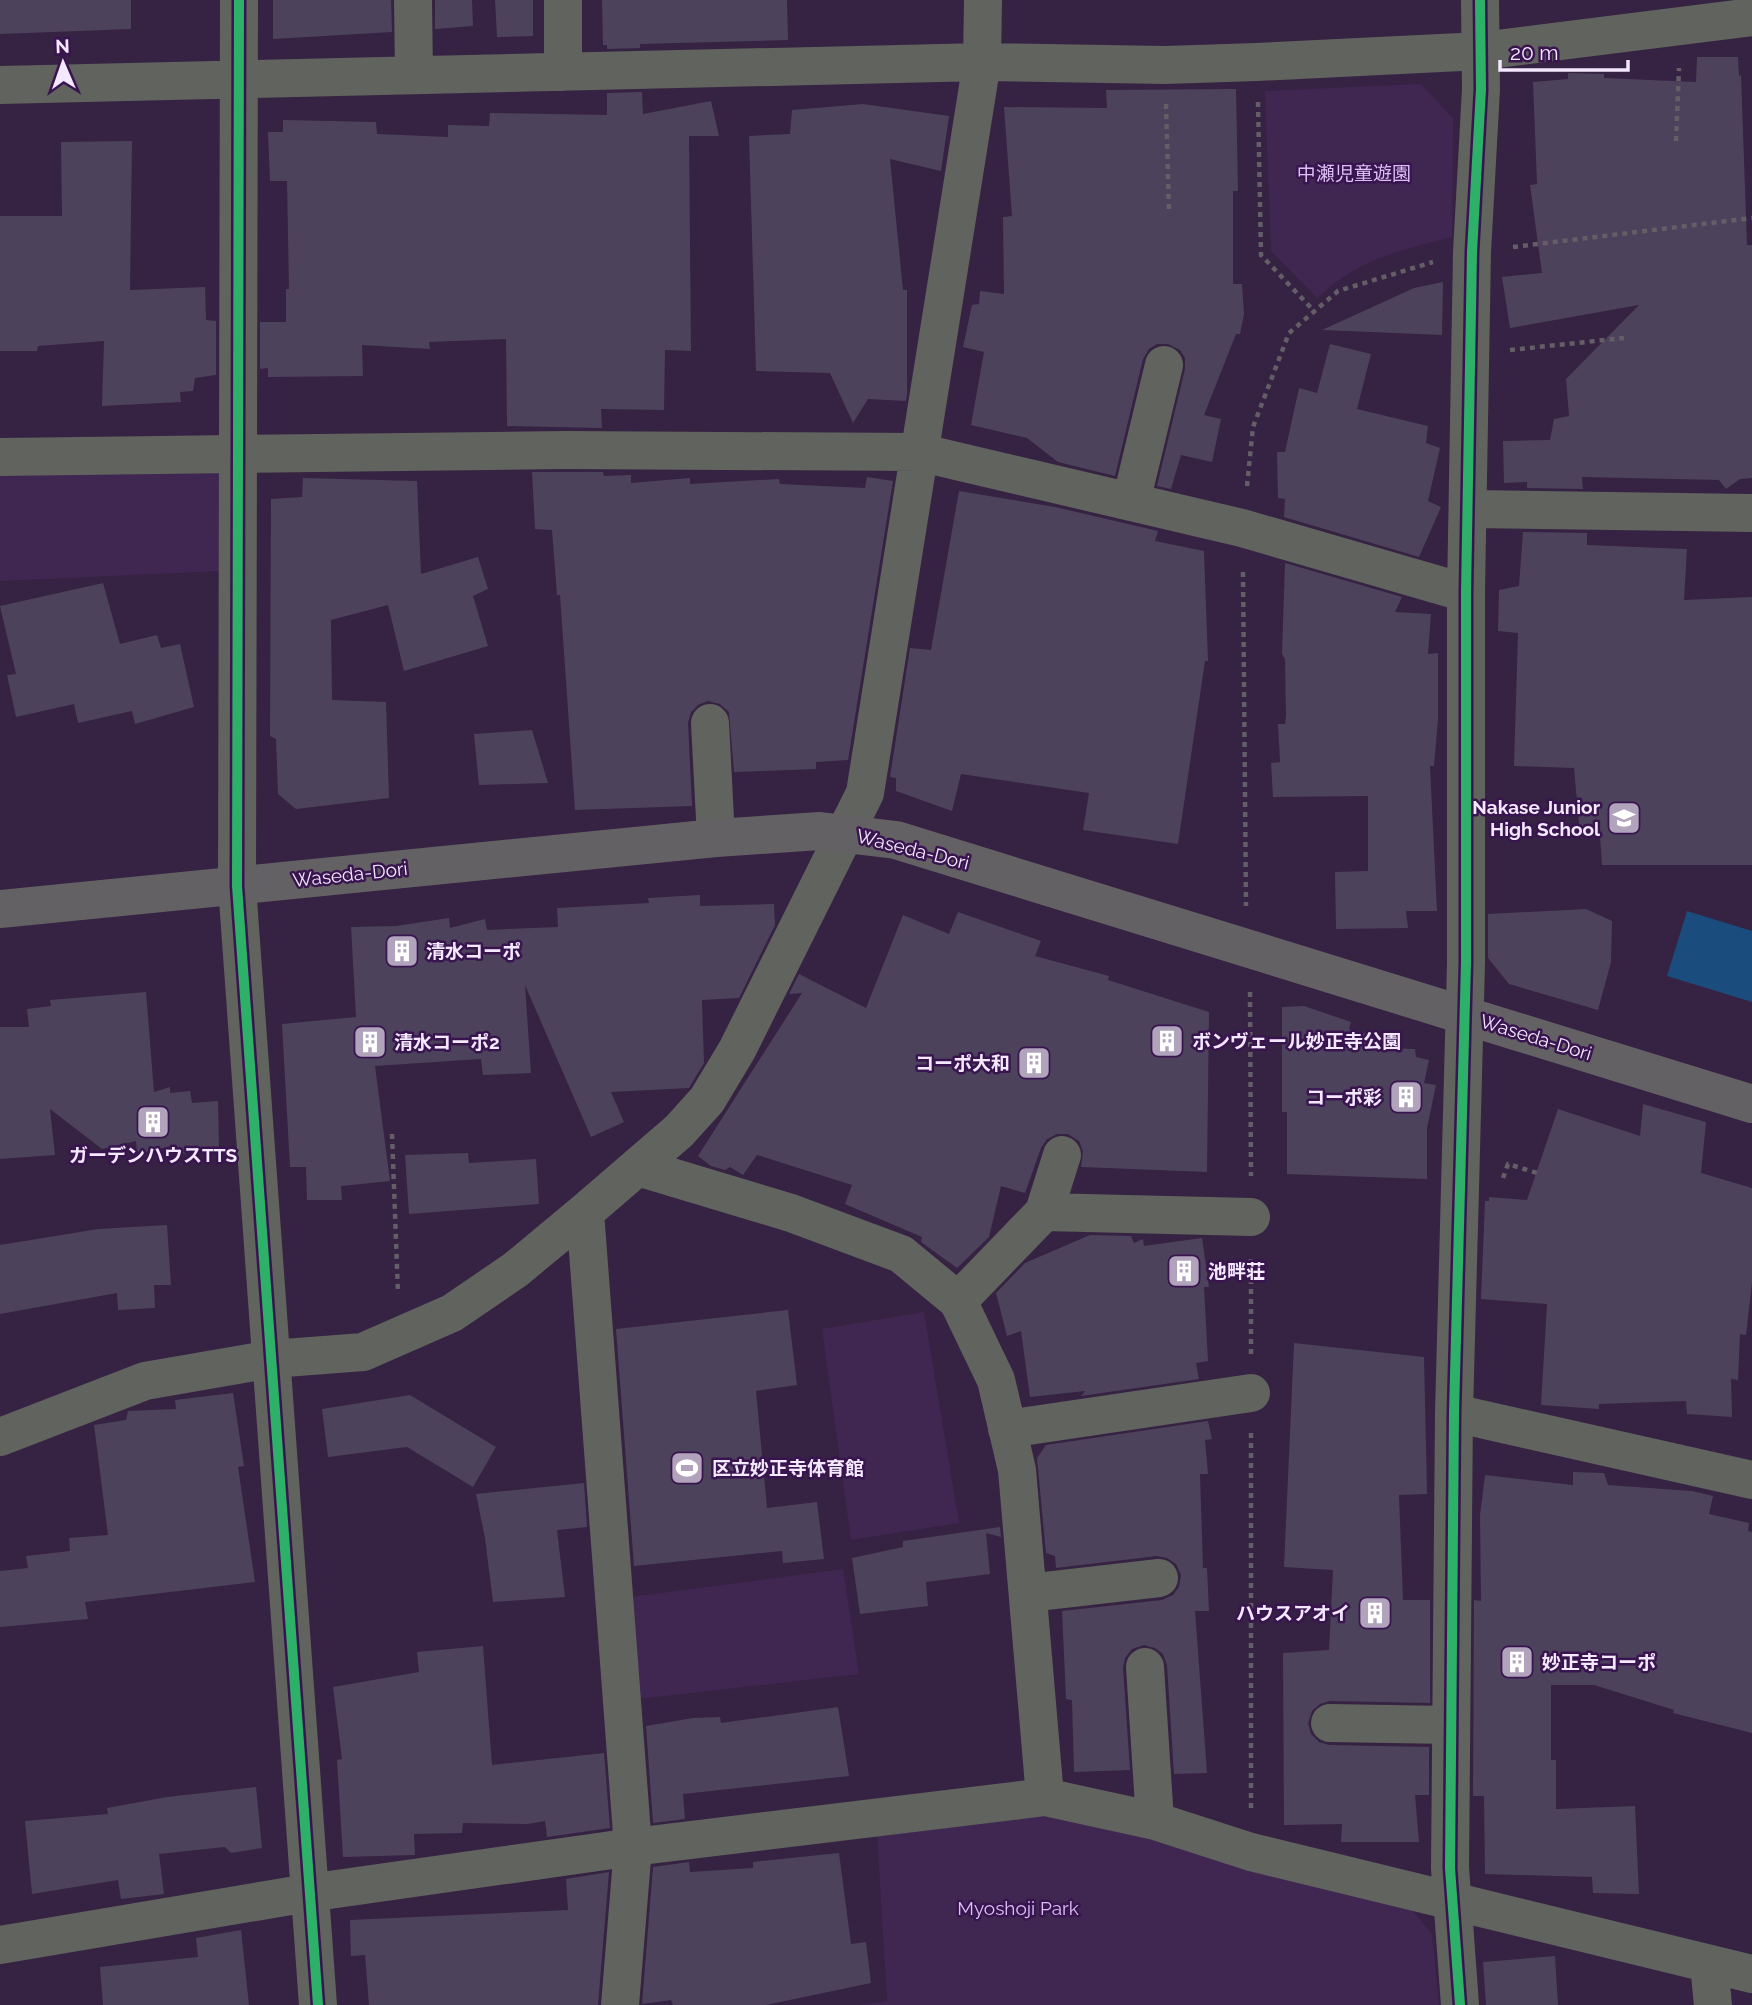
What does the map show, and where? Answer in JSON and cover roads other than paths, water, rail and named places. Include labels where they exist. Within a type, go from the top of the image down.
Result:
[{"type":"main road","name":"Waseda-Dori","points":[[0,909],[716,838],[846,832],[896,840],[1752,1104]]},
{"type":"street","points":[[239,0],[237,886],[318,2005]]},
{"type":"street","points":[[412,0],[414,75]]},
{"type":"street","points":[[563,0],[563,72]]},
{"type":"street","points":[[0,1437],[145,1381],[272,1359],[363,1352],[400,1336],[462,1306],[515,1270],[679,1131],[707,1100],[737,1051],[865,793],[982,62],[983,0]]},
{"type":"street","points":[[1460,2005],[1450,1899],[1454,1413],[1464,1014],[1470,355],[1481,51],[1480,0]]},
{"type":"street","points":[[0,85],[982,62],[1165,65],[1257,62],[1481,51],[1752,17]]},
{"type":"street","points":[[1131,502],[1164,365]]},
{"type":"street","points":[[0,457],[564,450],[918,452],[1242,528],[1466,593]]},
{"type":"street","points":[[1468,509],[1752,513]]},
{"type":"street","points":[[710,723],[716,838]]},
{"type":"street","points":[[958,1301],[1044,1212],[1062,1155]]},
{"type":"street","points":[[638,1167],[791,1213],[901,1254],[958,1301],[996,1380],[1017,1470],[1045,1797]]},
{"type":"street","points":[[585,1212],[633,1847],[620,2005]]},
{"type":"street","points":[[1044,1212],[1251,1217]]},
{"type":"street","points":[[1007,1429],[1251,1393]]},
{"type":"street","points":[[1454,1413],[1752,1480]]},
{"type":"street","points":[[1028,1593],[1159,1578]]},
{"type":"street","points":[[1145,1667],[1156,1821]]},
{"type":"street","points":[[1330,1723],[1451,1725]]},
{"type":"street","points":[[0,1945],[308,1894],[633,1847],[1045,1797],[1156,1821],[1251,1852],[1752,1974]]},
{"type":"street","points":[[1709,1964],[1713,2005]]},
{"type":"water","points":[[1687,911],[1752,931],[1752,1002],[1667,976]]},
{"type":"place","name":"Nakase Junior High School","points":[[1624,818]]},
{"type":"place","name":"清水コーポ","points":[[402,951]]},
{"type":"place","name":"ボンヴェール妙正寺公園","points":[[1167,1041]]},
{"type":"place","name":"清水コーポ2","points":[[370,1042]]},
{"type":"place","name":"コーポ大和","points":[[1034,1063]]},
{"type":"place","name":"コーポ彩","points":[[1406,1097]]},
{"type":"place","name":"ガーデンハウスTTS","points":[[153,1122]]},
{"type":"place","name":"池畔荘","points":[[1184,1271]]},
{"type":"place","name":"区立妙正寺体育館","points":[[687,1468]]},
{"type":"place","name":"ハウスアオイ","points":[[1375,1613]]},
{"type":"place","name":"妙正寺コーポ","points":[[1517,1662]]},
{"type":"park label","name":"中瀬児童遊園","points":[[1354,173]]},
{"type":"park label","name":"Myoshoji Park","points":[[1018,1908]]}]
